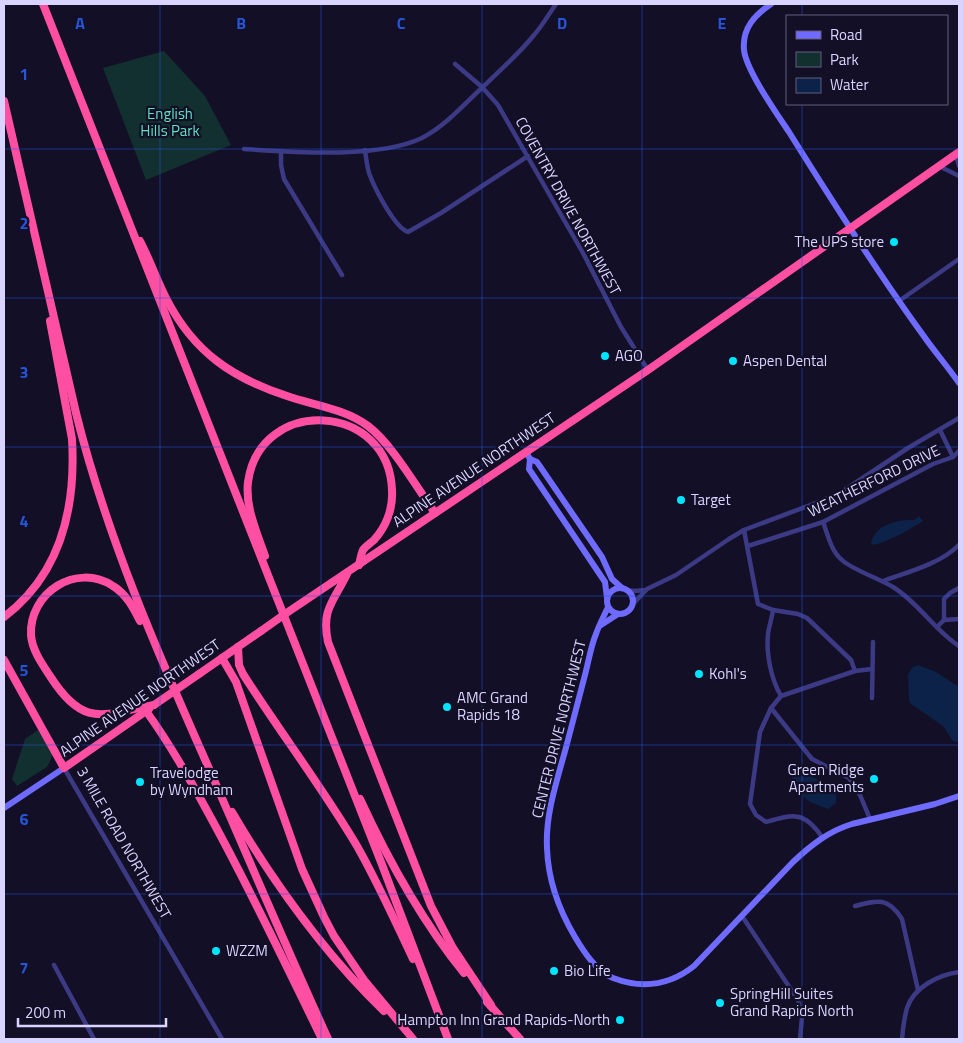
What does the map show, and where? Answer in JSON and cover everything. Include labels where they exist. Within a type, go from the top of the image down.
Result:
[{"type":"highway","points":[[43,4],[344,769],[448,1039]]},
{"type":"highway","points":[[4,101],[78,422],[97,490],[122,564],[216,785],[328,1039]]},
{"type":"highway","name":"ALPINE AVENUE NORTHWEST","points":[[64,768],[307,599],[489,476],[528,455],[958,153]]},
{"type":"highway","points":[[118,197],[170,307],[182,326],[201,347],[228,370],[255,385],[346,414],[367,425],[387,445],[435,513]]},
{"type":"highway","points":[[4,617],[28,595],[52,560],[61,540],[70,505],[73,458],[72,439],[49,319],[47,290]]},
{"type":"highway","points":[[268,578],[266,560],[250,509],[248,483],[251,470],[264,445],[274,436],[295,424],[310,420],[321,419],[350,425],[374,444],[382,454],[388,467],[392,492],[389,514],[380,533],[362,551],[359,565]]},
{"type":"highway","points":[[348,573],[327,611],[326,631],[328,642],[432,906],[453,948],[490,1005]]},
{"type":"highway","points":[[154,641],[124,594],[113,585],[91,578],[68,580],[49,591],[36,609],[32,623],[31,637],[36,652],[59,691],[68,701],[90,713],[103,715],[154,705]]},
{"type":"highway","points":[[238,647],[239,666],[243,674],[356,846],[424,978]]},
{"type":"highway","points":[[230,670],[230,660],[238,647]]},
{"type":"highway","points":[[222,658],[230,670],[244,705],[302,869],[324,917],[334,936],[364,980],[413,1039]]},
{"type":"highway","name":"3 MILE ROAD NORTHWEST","points":[[4,660],[64,768]]},
{"type":"highway","points":[[146,711],[179,761],[236,863],[322,1039]]},
{"type":"highway","points":[[344,769],[387,853],[418,906],[456,963],[520,1039]]},
{"type":"highway","points":[[216,785],[274,878],[308,927],[352,978],[413,1039]]},
{"type":"street","points":[[244,149],[330,152],[365,150],[390,147],[421,138],[456,114],[534,36],[556,4]]},
{"type":"street","points":[[771,4],[756,15],[746,33],[744,48],[747,62],[850,229],[899,301],[959,383]]},
{"type":"street","name":"COVENTRY DRIVE NORTHWEST","points":[[455,64],[482,87],[498,105],[582,253],[621,327],[648,370]]},
{"type":"street","points":[[365,150],[366,161],[373,182],[395,221],[402,230],[408,232],[441,213],[528,156]]},
{"type":"street","points":[[281,151],[284,179],[342,275]]},
{"type":"street","points":[[958,153],[959,166]]},
{"type":"street","points":[[939,166],[959,176]]},
{"type":"street","points":[[899,301],[959,259]]},
{"type":"street","points":[[528,455],[529,469],[602,576],[607,589],[608,607],[618,614],[627,612],[647,590],[676,575],[744,530],[821,502],[959,418]]},
{"type":"street","name":"WEATHERFORD DRIVE","points":[[748,546],[823,522],[933,464],[953,457],[940,430]]},
{"type":"street","points":[[953,457],[959,451]]},
{"type":"street","points":[[528,455],[537,462],[596,548],[612,580],[632,596],[632,605]]},
{"type":"street","points":[[823,522],[833,548],[842,561],[893,587],[909,599],[949,639],[959,646]]},
{"type":"street","points":[[744,530],[758,604],[773,610],[798,614],[807,618],[851,660],[855,671]]},
{"type":"street","points":[[883,581],[926,565],[952,552],[959,545]]},
{"type":"street","points":[[944,620],[944,599],[959,588]]},
{"type":"street","points":[[606,598],[614,589],[647,590]]},
{"type":"street","name":"CENTER DRIVE NORTHWEST","points":[[608,607],[595,636],[554,792],[547,829],[547,847],[552,884],[570,929],[593,963],[610,976],[625,982],[644,986],[673,980],[694,966],[793,862],[822,837],[839,828],[935,804],[959,796]]},
{"type":"street","points":[[773,610],[768,634],[769,655],[774,684],[781,696]]},
{"type":"street","name":"CENTER DRIVE NORTHWEST","points":[[600,626],[618,614]]},
{"type":"street","points":[[937,626],[944,620],[959,619]]},
{"type":"street","points":[[872,698],[873,642]]},
{"type":"street","points":[[822,837],[811,822],[802,818],[790,815],[766,822],[756,814],[750,804],[760,732],[771,708],[781,696],[855,671],[872,669]]},
{"type":"street","points":[[771,708],[812,759],[849,778],[860,795],[870,819]]},
{"type":"street","name":"ALPINE AVENUE NORTHWEST","points":[[4,808],[64,768]]},
{"type":"street","name":"3 MILE ROAD NORTHWEST","points":[[64,768],[222,1039]]},
{"type":"street","points":[[855,906],[882,901],[898,912],[902,919],[918,990]]},
{"type":"street","points":[[742,916],[798,1000],[802,1017],[800,1039]]},
{"type":"street","points":[[54,965],[94,1039]]},
{"type":"street","points":[[902,1039],[907,1008],[918,990],[944,975],[959,972]]},
{"type":"green space","name":"English Hills Park","points":[[164,51],[205,96],[231,145],[146,180],[103,68]]},
{"type":"green space","points":[[38,730],[53,755],[47,767],[17,786],[12,779],[25,739]]},
{"type":"water","points":[[919,516],[923,521],[905,532],[881,543],[874,545],[871,543],[877,531],[882,527],[902,520],[915,520]]},
{"type":"water","points":[[918,665],[936,672],[959,687],[959,740],[957,742],[953,741],[943,726],[909,701],[908,674],[913,667]]},
{"type":"water","points":[[797,770],[834,787],[836,803],[828,809],[810,802],[792,788],[790,781]]},
{"type":"place","name":"The UPS store","points":[[894,242]]},
{"type":"place","name":"AGO","points":[[605,356]]},
{"type":"place","name":"Aspen Dental","points":[[733,361]]},
{"type":"place","name":"Target","points":[[681,500]]},
{"type":"place","name":"Kohl's","points":[[699,674]]},
{"type":"place","name":"AMC Grand Rapids 18","points":[[447,707]]},
{"type":"place","name":"Green Ridge Apartments","points":[[874,779]]},
{"type":"place","name":"Travelodge by Wyndham","points":[[140,782]]},
{"type":"place","name":"WZZM","points":[[216,951]]},
{"type":"place","name":"Bio Life","points":[[554,971]]},
{"type":"place","name":"SpringHill Suites Grand Rapids North","points":[[720,1003]]},
{"type":"place","name":"Hampton Inn Grand Rapids-North","points":[[620,1020]]}]
